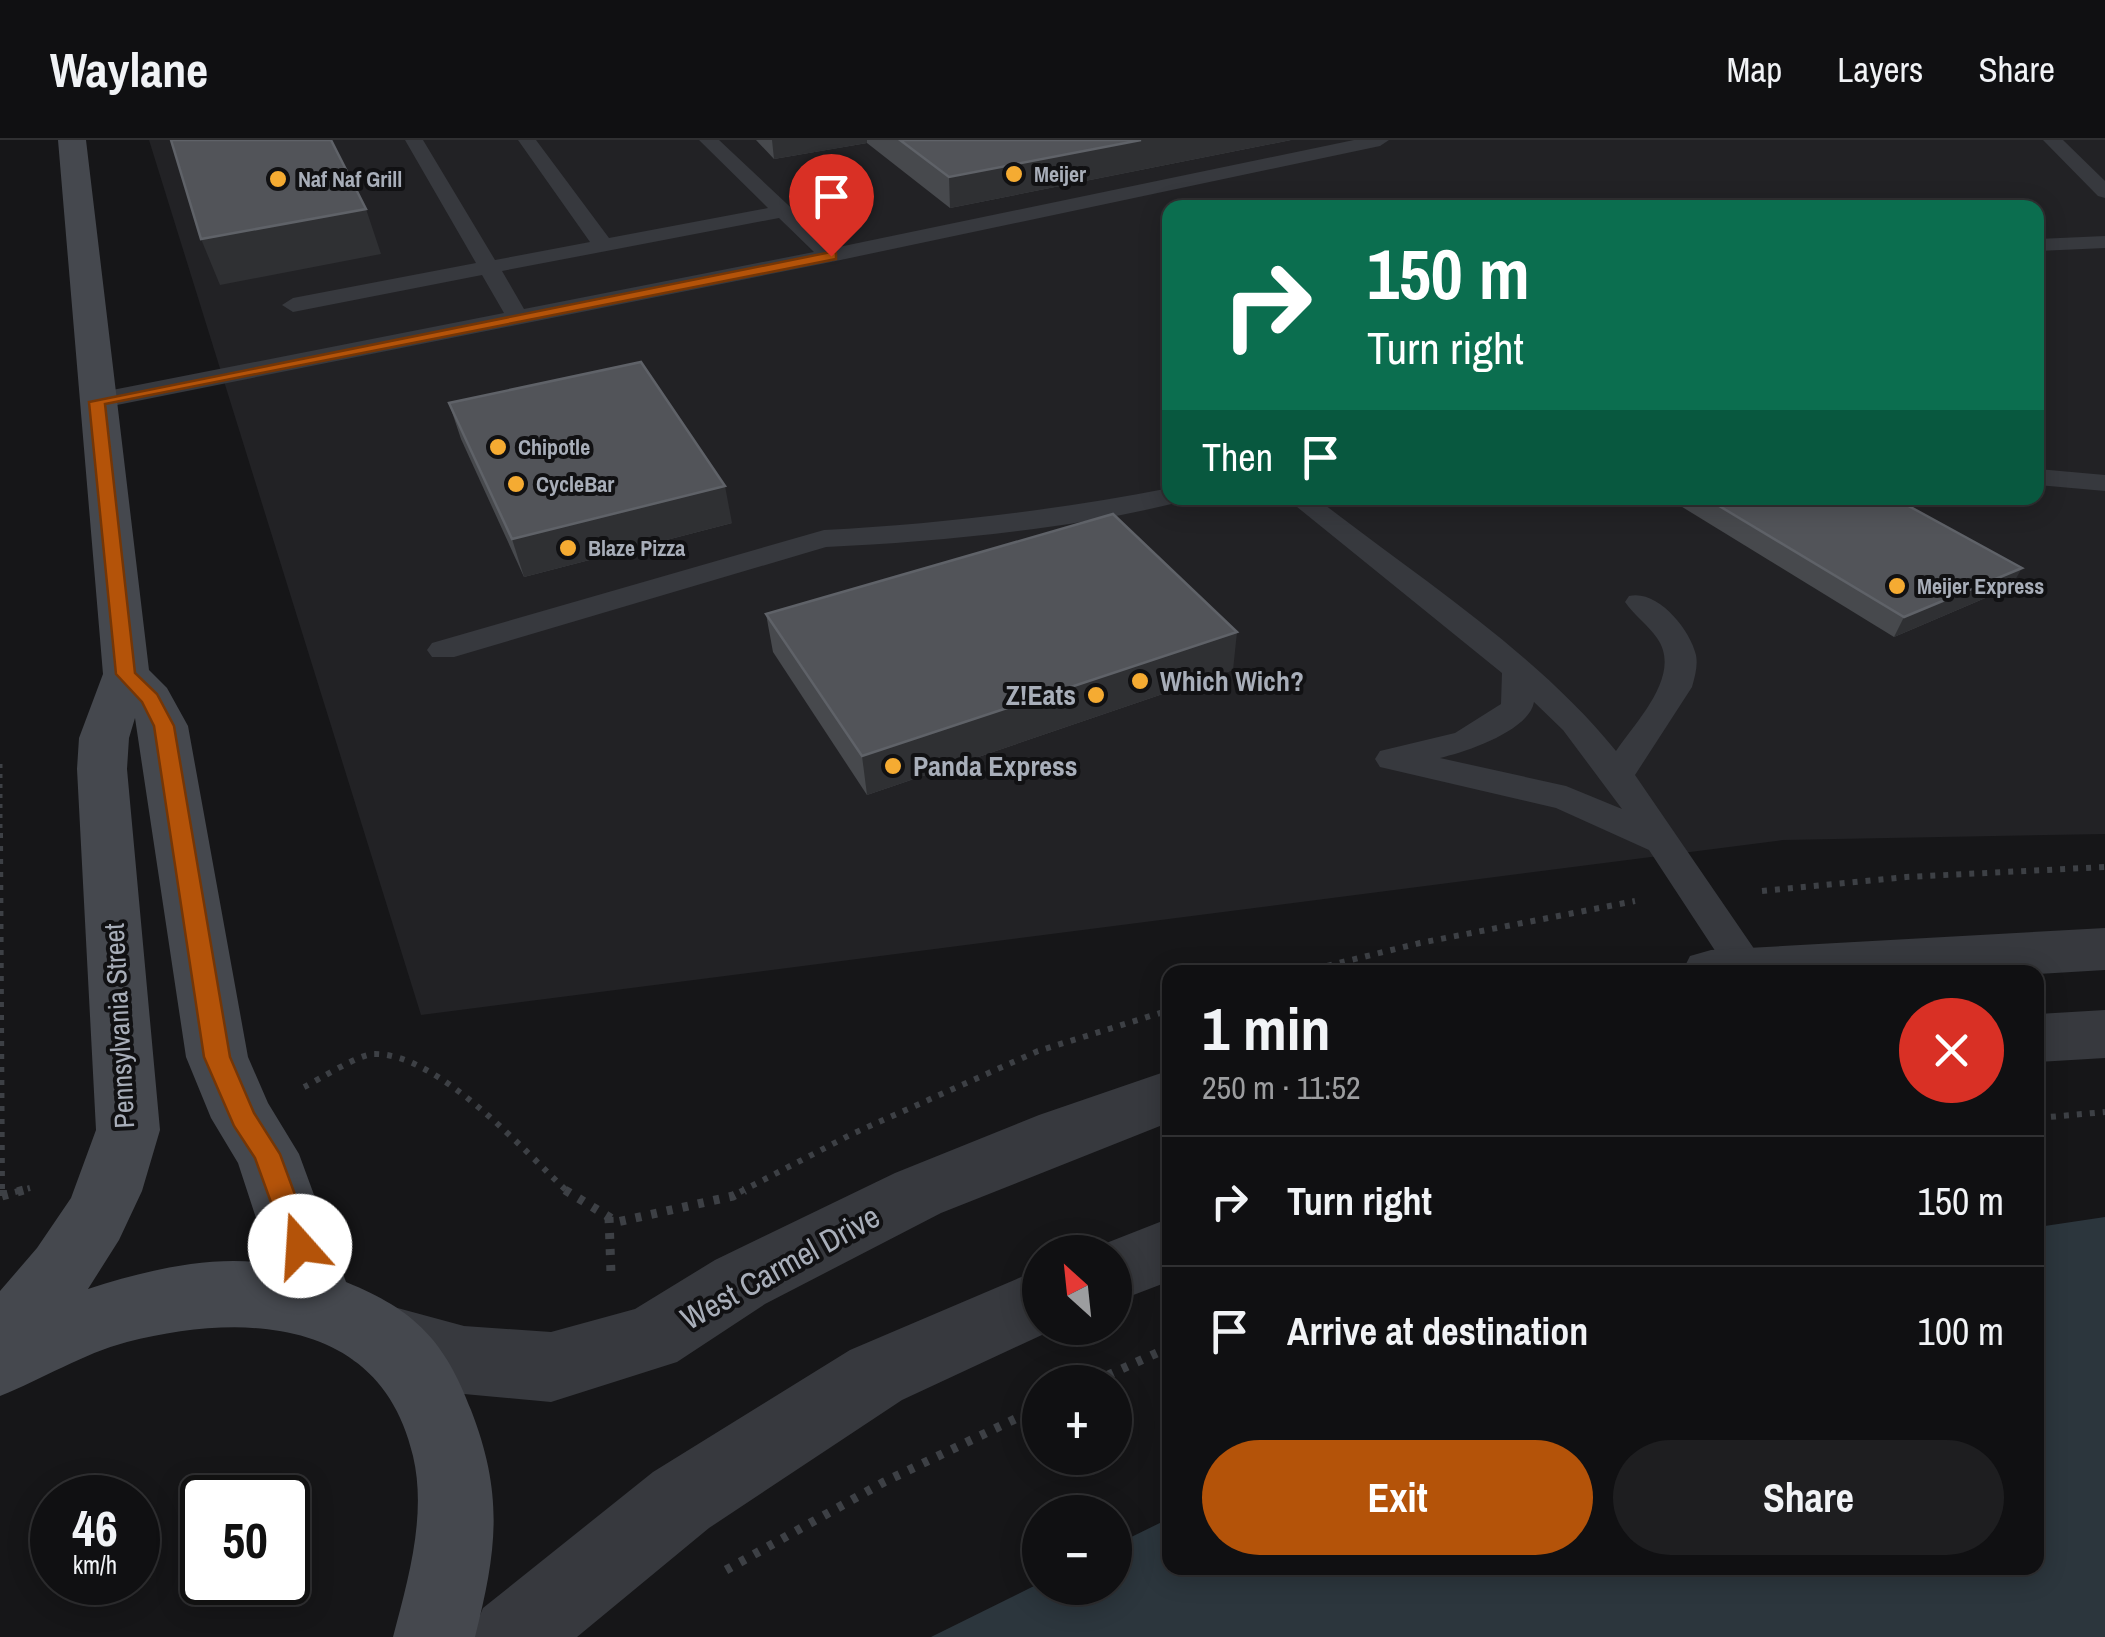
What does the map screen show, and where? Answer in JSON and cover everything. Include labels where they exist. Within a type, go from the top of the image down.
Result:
[{"type":"main road","name":"Pennsylvania Street","points":[[0,1342],[66,1268],[115,1178],[128,1130],[102,769],[104,738],[126,674],[72,140]]},
{"type":"main road","points":[[126,674],[150,699],[164,726],[217,1057],[243,1118],[267,1154],[349,1320]]},
{"type":"main road","points":[[0,1361],[92,1318],[174,1297],[251,1293],[349,1320],[404,1360],[424,1387],[451,1456],[454,1541],[448,1586],[434,1637]]},
{"type":"street","points":[[1837,965],[2105,949]]},
{"type":"street","points":[[2044,1038],[2105,1034]]},
{"type":"street","name":"West Carmel Drive","points":[[349,1320],[464,1360],[552,1366],[652,1338],[740,1282],[918,1193],[1062,1134],[1162,1099]]},
{"type":"street","points":[[1132,1264],[1162,1251]]},
{"type":"street","points":[[512,1637],[681,1500],[876,1375],[1022,1310]]},
{"type":"lane","points":[[414,140],[519,319]]},
{"type":"lane","points":[[527,140],[603,245]]},
{"type":"lane","points":[[708,140],[831,256]]},
{"type":"lane","points":[[97,402],[831,256],[1380,140]]},
{"type":"lane","points":[[2052,140],[2105,192]]},
{"type":"lane","points":[[293,305],[783,211]]},
{"type":"lane","points":[[2044,245],[2105,242]]},
{"type":"lane","points":[[2044,478],[2105,483]]},
{"type":"lane","points":[[442,650],[824,539],[1104,509],[1162,498]]},
{"type":"lane","points":[[1308,505],[1518,670],[1576,722],[1662,842],[1733,965]]},
{"type":"lane","points":[[1617,775],[1676,688],[1682,671],[1680,644],[1640,602]]},
{"type":"lane","points":[[1518,670],[1518,708],[1466,742],[1392,758],[1566,798],[1662,842]]},
{"type":"path","points":[[0,764],[0,1200]]},
{"type":"path","points":[[294,1092],[372,1052],[403,1060],[449,1081],[573,1197],[617,1222],[734,1196],[852,1134],[1021,1058],[1162,1013]]},
{"type":"path","points":[[2044,1117],[2105,1112]]},
{"type":"path","points":[[609,1217],[612,1291]]},
{"type":"path","points":[[1130,1365],[1162,1351]]},
{"type":"path","points":[[716,1576],[884,1482],[1022,1416]]},
{"type":"shaded area","points":[[149,140],[2105,140],[2105,834],[1783,840],[421,1015]]},
{"type":"shaded area","points":[[2105,1217],[2105,1637],[931,1637],[1022,1592],[1022,1605],[1132,1605],[1132,1537],[1162,1522],[1162,1575],[2044,1575],[2044,1226]]},
{"type":"building","points":[[171,140],[331,140],[366,209],[201,239]]},
{"type":"building","points":[[900,140],[1141,140],[949,177]]},
{"type":"building","points":[[641,362],[725,486],[512,539],[449,403]]},
{"type":"building","points":[[1718,505],[1907,505],[2022,568],[1904,617]]},
{"type":"building","points":[[1113,514],[1237,632],[862,756],[766,614]]},
{"type":"place","name":"Meijer","points":[[1014,174]]},
{"type":"place","name":"Naf Naf Grill","points":[[278,179]]},
{"type":"place","name":"Chipotle","points":[[498,447]]},
{"type":"place","name":"CycleBar","points":[[516,484]]},
{"type":"place","name":"Blaze Pizza","points":[[568,548]]},
{"type":"place","name":"Meijer Express","points":[[1897,586]]},
{"type":"place","name":"Which Wich?","points":[[1140,681]]},
{"type":"place","name":"Z!Eats","points":[[1096,695]]},
{"type":"place","name":"Panda Express","points":[[893,766]]},
{"type":"route","points":[[300,1246],[267,1154],[243,1118],[217,1057],[200,970],[164,726],[150,699],[126,674],[97,402],[831,256]]}]
